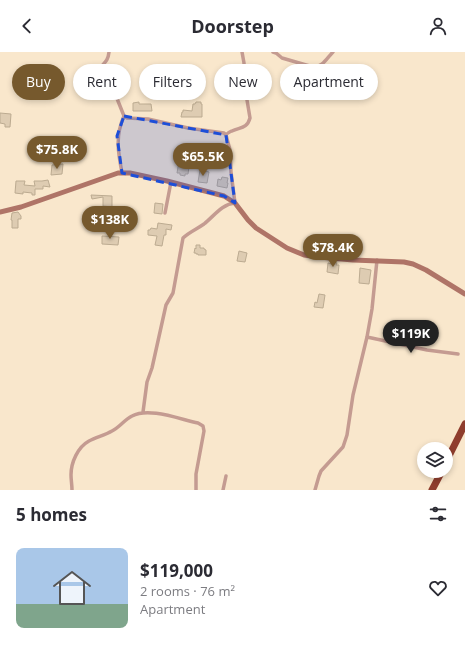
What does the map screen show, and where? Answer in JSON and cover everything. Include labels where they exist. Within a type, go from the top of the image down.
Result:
[{"type":"highway","points":[[453,448],[465,424]]},
{"type":"highway","points":[[432,490],[438,478]]},
{"type":"street","points":[[109,52],[108,59],[100,68],[99,80],[102,86],[114,91],[124,116],[127,118],[148,119],[188,128],[224,133],[226,135],[230,150],[235,203]]},
{"type":"street","points":[[226,135],[245,126],[250,118],[244,82],[244,63],[242,52]]},
{"type":"street","points":[[273,52],[282,58],[313,68],[320,66],[333,52]]},
{"type":"street","points":[[122,173],[117,144],[121,122],[124,116]]},
{"type":"street","points":[[0,212],[21,207],[118,173],[130,173],[224,196],[235,203],[252,224],[259,230],[287,248],[319,257],[404,262],[419,266],[465,294]]},
{"type":"street","points":[[165,213],[171,182]]},
{"type":"street","points":[[143,412],[147,382],[152,368],[166,305],[173,293],[184,238],[204,224],[223,207],[230,203],[235,203]]},
{"type":"street","points":[[315,490],[319,476],[343,447],[347,435],[353,395],[372,309],[377,260]]},
{"type":"street","points":[[367,337],[428,350],[458,354]]},
{"type":"street","points":[[72,490],[71,474],[73,462],[80,448],[90,440],[112,432],[132,416],[143,412],[160,414],[198,423],[202,426],[204,431],[196,474],[196,490]]},
{"type":"street","points":[[223,490],[226,476]]},
{"type":"highlighted area","points":[[124,116],[226,135],[235,203],[224,196],[122,173],[117,136]]},
{"type":"building","points":[[139,102],[139,104],[151,104],[152,111],[133,111],[133,103]]},
{"type":"building","points":[[196,102],[201,102],[202,104],[202,117],[181,117],[183,110],[192,111],[193,104]]},
{"type":"building","points":[[0,113],[11,114],[10,127],[5,127],[5,124],[0,123]]},
{"type":"building","points":[[179,149],[189,151],[186,166],[189,167],[188,174],[185,174],[185,176],[177,173]]},
{"type":"building","points":[[63,164],[62,174],[51,175],[52,165]]},
{"type":"building","points":[[200,170],[209,172],[207,183],[198,182]]},
{"type":"building","points":[[222,177],[228,178],[227,188],[217,186],[218,179],[221,180]]},
{"type":"building","points":[[48,180],[50,187],[43,186],[43,189],[35,189],[35,195],[32,195],[32,193],[23,192],[23,194],[15,193],[16,181],[25,181],[24,185],[35,186],[34,181]]},
{"type":"building","points":[[91,195],[112,196],[112,207],[103,206],[103,197],[92,199]]},
{"type":"building","points":[[155,203],[163,204],[162,214],[154,213]]},
{"type":"building","points":[[18,212],[21,219],[18,219],[18,228],[12,228],[12,213]]},
{"type":"building","points":[[158,223],[172,225],[171,230],[166,229],[166,235],[164,235],[162,246],[155,245],[157,236],[148,235],[148,230],[151,228],[157,229]]},
{"type":"building","points":[[102,236],[119,237],[118,245],[102,244]]},
{"type":"building","points":[[196,245],[200,245],[200,248],[204,248],[206,250],[206,255],[198,255],[194,253]]},
{"type":"building","points":[[239,251],[247,253],[245,262],[237,261]]},
{"type":"building","points":[[333,262],[337,263],[336,265],[339,265],[338,274],[327,272],[328,263],[332,264]]},
{"type":"building","points":[[360,268],[371,270],[369,284],[359,283]]},
{"type":"building","points":[[319,294],[325,295],[323,308],[314,307],[315,302],[317,303]]}]
